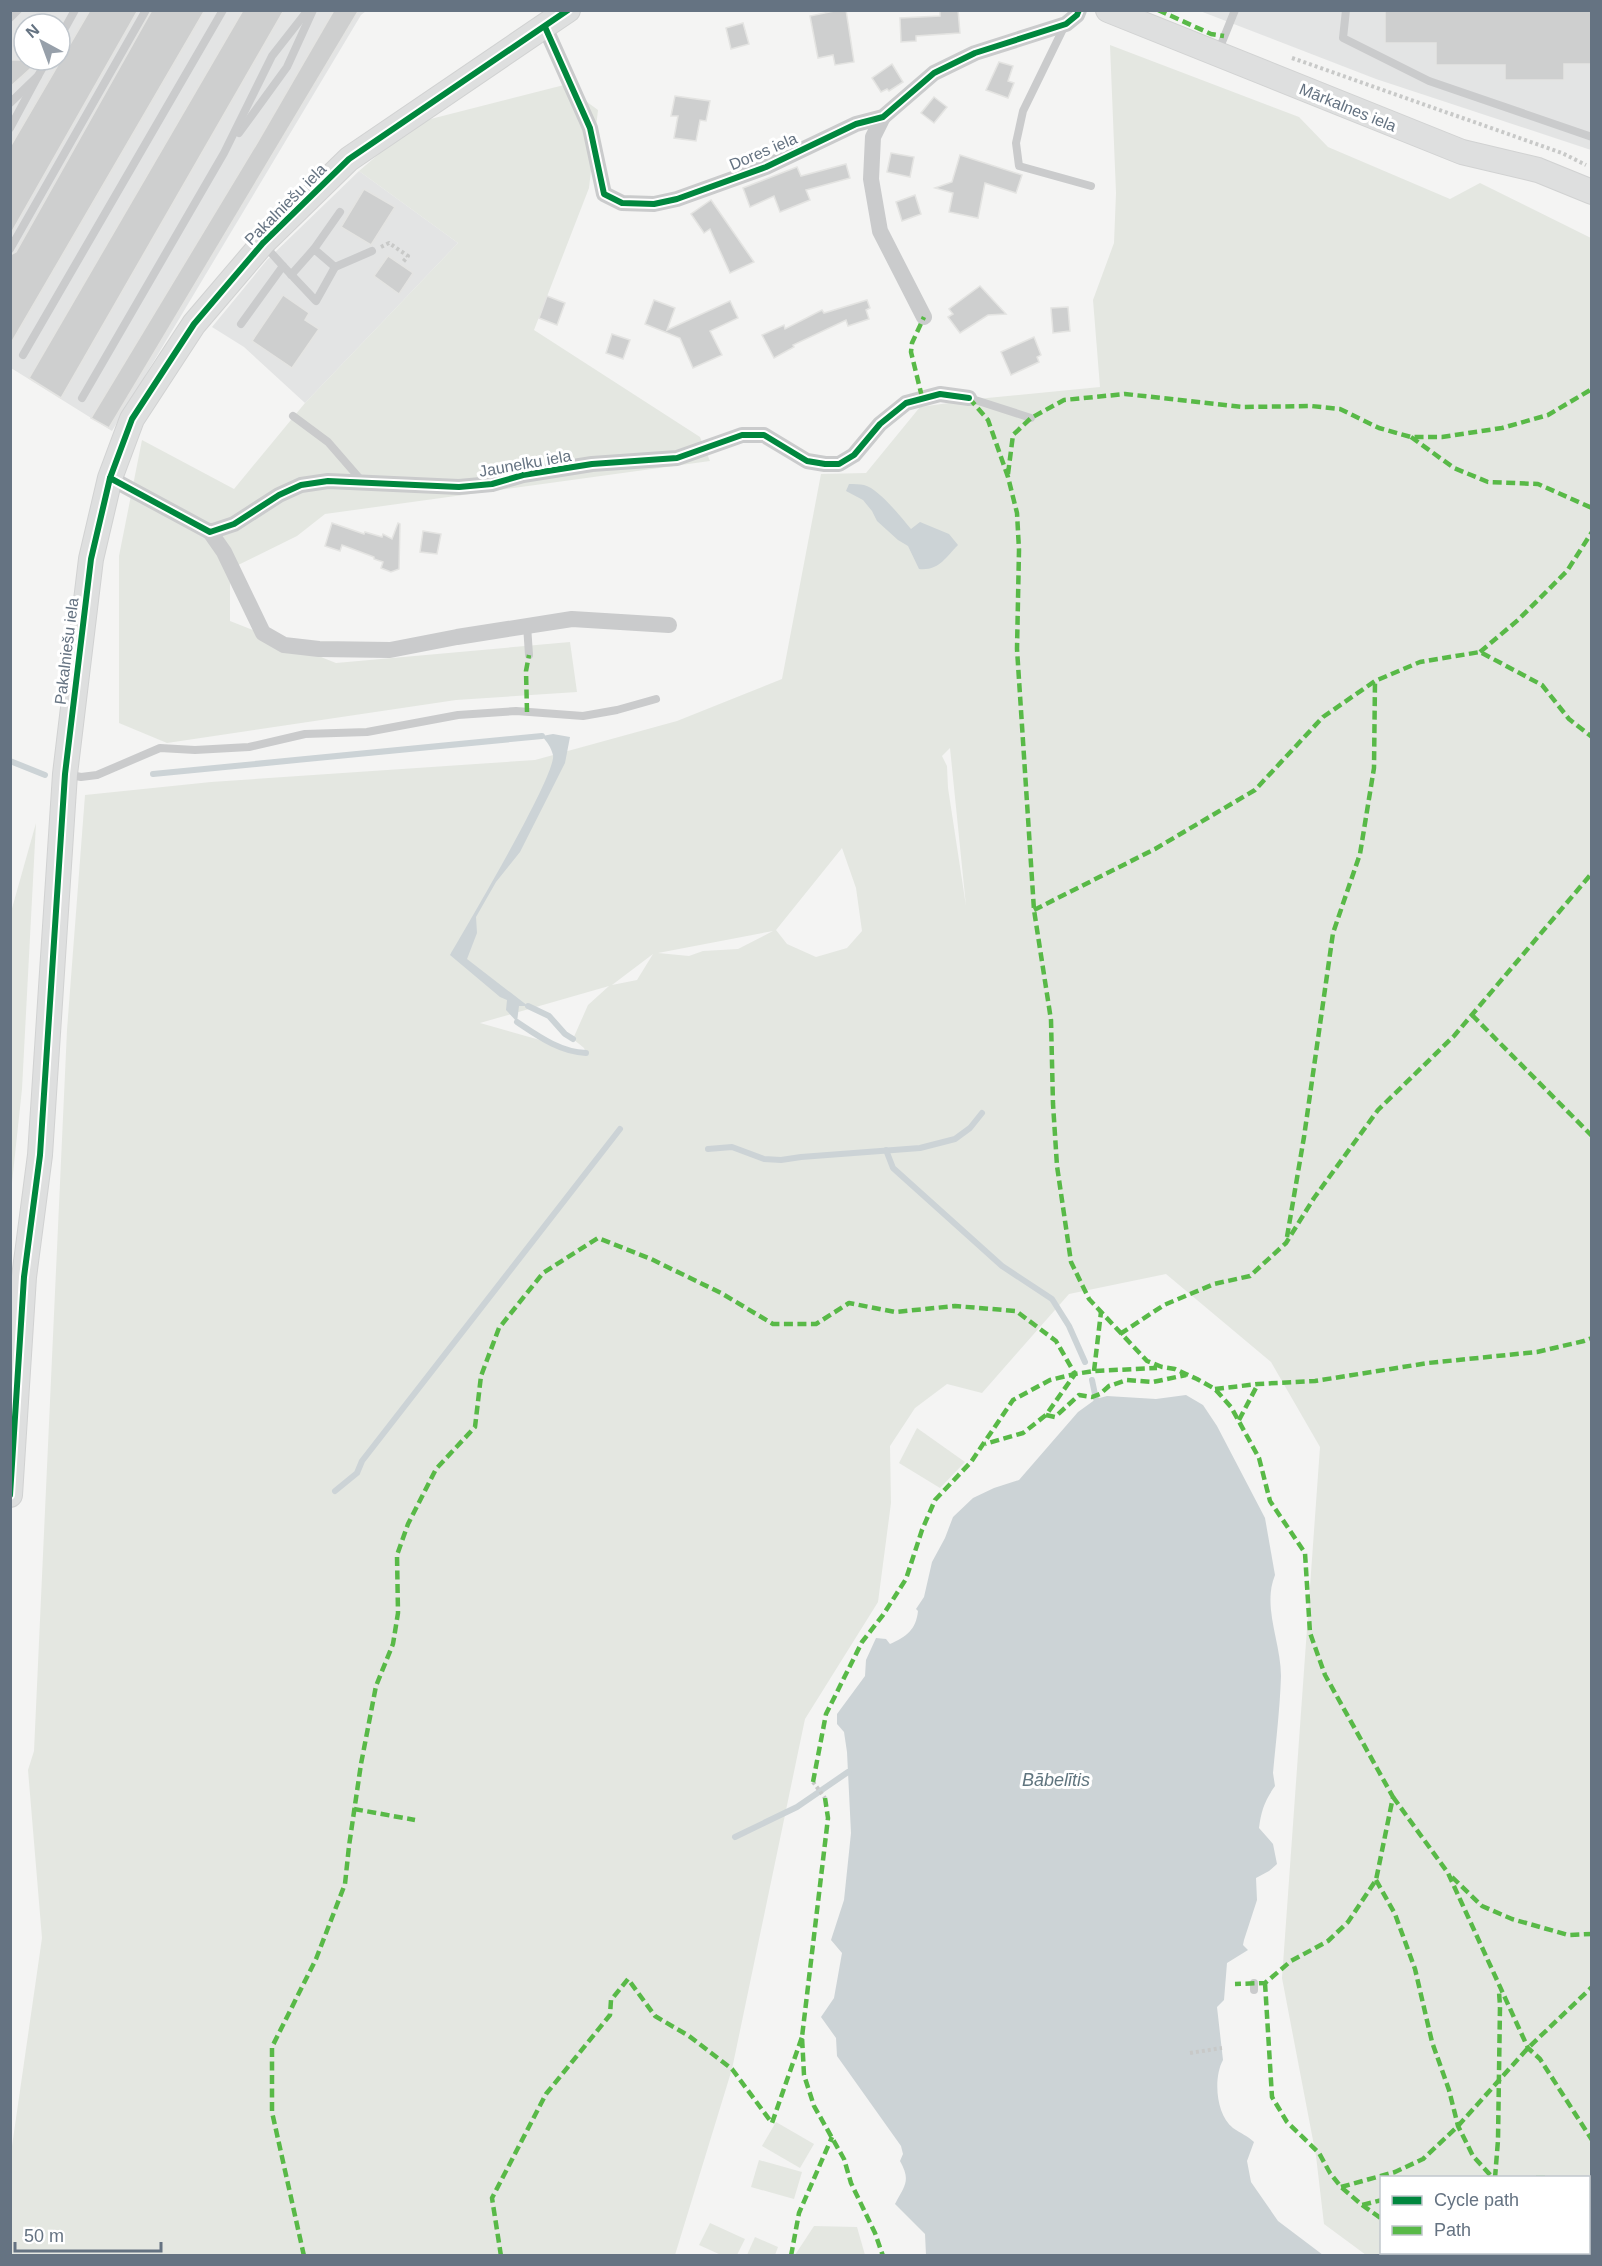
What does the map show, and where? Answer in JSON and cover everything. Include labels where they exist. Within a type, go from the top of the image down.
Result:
[{"type":"street","name":"Pakalniešu iela","points":[[10,1495],[24,1277],[40,1155],[65,774],[91,559],[110,478],[132,419],[194,324],[263,243],[349,159],[568,10]]},
{"type":"street","name":"Dores iela","points":[[545,27],[590,128],[604,194],[622,203],[654,204],[677,199],[766,167],[856,123],[883,117],[934,73],[975,53],[1066,24],[1077,15],[1079,10]]},
{"type":"street","name":"Mārkalnes iela","points":[[1108,10],[1462,152],[1591,180]]},
{"type":"street","points":[[883,117],[873,137],[871,179],[880,231],[924,317]]},
{"type":"street","name":"Jaunelku iela","points":[[210,532],[234,524],[279,495],[300,485],[328,481],[459,487],[492,484],[592,464],[677,458],[742,435],[764,435],[807,461],[839,464],[854,455],[880,424],[906,403],[940,394],[969,398]]},
{"type":"street","points":[[110,478],[210,532],[224,552],[262,633],[284,645],[319,649],[390,650],[526,625],[572,619],[669,625]]},
{"type":"lane","points":[[10,18],[18,10]]},
{"type":"lane","points":[[10,249],[146,10]]},
{"type":"lane","points":[[23,355],[223,10]]},
{"type":"lane","points":[[82,398],[224,153],[272,56],[308,10]]},
{"type":"lane","points":[[224,153],[287,67],[313,10]]},
{"type":"lane","points":[[1217,55],[1235,10]]},
{"type":"lane","points":[[1346,10],[1343,38],[1429,81],[1592,136]]},
{"type":"lane","points":[[1066,24],[1023,111],[1016,142],[1019,166],[1090,186]]},
{"type":"lane","points":[[10,128],[41,72]]},
{"type":"lane","points":[[10,103],[39,76]]},
{"type":"lane","points":[[291,274],[314,249],[340,212]]},
{"type":"lane","points":[[263,243],[316,301],[336,267],[372,250]]},
{"type":"lane","points":[[314,249],[336,267]]},
{"type":"lane","points":[[241,324],[283,266]]},
{"type":"lane","points":[[969,398],[1031,418]]},
{"type":"lane","points":[[293,416],[327,442],[363,483]]},
{"type":"lane","points":[[526,625],[529,655]]},
{"type":"lane","points":[[65,774],[81,777],[97,775],[160,748],[195,750],[249,747],[305,734],[367,732],[469,714],[516,711],[583,716],[617,710],[656,699]]},
{"type":"path","points":[[1287,57],[1575,158],[1591,180]]},
{"type":"path","points":[[389,243],[408,256],[404,262]]},
{"type":"path","points":[[813,1782],[825,1798]]},
{"type":"path","points":[[1190,2053],[1222,2048]]},
{"type":"shaded area","points":[[10,11],[366,11],[361,15],[112,431],[11,368]]},
{"type":"shaded area","points":[[1200,11],[1591,11],[1591,150],[1376,79]]},
{"type":"shaded area","points":[[1110,45],[1299,117],[1328,147],[1450,199],[1480,183],[1591,238],[1591,2181],[1590,2182],[1590,2176],[1380,2176],[1380,2254],[1516,2254],[1515,2255],[1366,2255],[1324,2224],[1316,2156],[1282,1978],[1320,1447],[1271,1362],[1166,1274],[1069,1294],[982,1393],[947,1384],[915,1408],[890,1446],[891,1503],[878,1602],[805,1719],[732,2069],[675,2255],[11,2256],[11,2153],[42,1938],[28,1770],[34,1751],[67,1030],[85,795],[211,782],[535,760],[677,721],[782,679],[821,474],[866,473],[920,407],[1100,387],[1093,300],[1114,243],[1116,193]],"holes":[[[950,748],[966,906],[948,788],[947,766],[942,756]],[[842,848],[856,888],[862,931],[847,948],[816,957],[787,944],[776,930]],[[773,931],[738,949],[703,951],[689,956],[658,953]],[[653,954],[637,980],[612,985]],[[609,986],[588,1005],[573,1039],[584,1048],[586,1053],[480,1023]]]},
{"type":"shaded area","points":[[564,85],[598,110],[589,188],[534,330],[700,437],[710,461],[325,514],[297,536],[230,569],[230,621],[336,663],[570,642],[577,692],[456,700],[167,743],[119,723],[119,556],[142,440],[234,489],[305,403],[458,243],[359,171],[415,123]]},
{"type":"shaded area","points":[[359,171],[458,243],[305,403],[244,347],[212,327],[267,260]]},
{"type":"shaded area","points":[[36,823],[22,1089],[11,1192],[11,912]]},
{"type":"shaded area","points":[[917,1428],[965,1462],[940,1488],[899,1463]]},
{"type":"shaded area","points":[[776,2122],[814,2144],[800,2168],[762,2146]]},
{"type":"shaded area","points":[[759,2160],[802,2172],[794,2199],[751,2187]]},
{"type":"shaded area","points":[[710,2223],[745,2239],[737,2255],[721,2255],[699,2245]]},
{"type":"shaded area","points":[[814,2226],[857,2227],[865,2255],[795,2255]]},
{"type":"shaded area","points":[[755,2237],[778,2247],[775,2255],[747,2255]]},
{"type":"water","points":[[849,484],[864,485],[876,491],[911,529],[920,522],[949,534],[958,545],[937,566],[919,569],[908,546],[877,521],[863,500],[846,491]]},
{"type":"water","points":[[553,734],[570,737],[565,763],[520,852],[496,882],[476,917],[477,933],[467,959],[528,1006],[519,1006],[517,1022],[506,1010],[507,1000],[500,997],[450,955],[541,791],[553,755],[542,736]]},
{"type":"water","name":"Bābelītis","points":[[1186,1395],[1203,1405],[1217,1426],[1265,1518],[1275,1575],[1270,1600],[1281,1676],[1273,1773],[1275,1786],[1264,1806],[1259,1828],[1273,1844],[1277,1864],[1256,1878],[1257,1900],[1243,1945],[1248,1950],[1227,1963],[1224,2000],[1217,2007],[1223,2060],[1218,2076],[1218,2096],[1227,2122],[1254,2142],[1247,2161],[1251,2182],[1278,2221],[1323,2255],[926,2255],[925,2234],[895,2204],[906,2178],[900,2161],[903,2154],[901,2146],[837,2056],[836,2038],[821,2017],[834,1998],[842,1953],[831,1940],[844,1900],[851,1833],[847,1752],[844,1732],[837,1724],[837,1714],[865,1676],[866,1660],[876,1638],[886,1639],[890,1644],[901,1639],[912,1628],[917,1618],[916,1609],[924,1597],[932,1562],[953,1517],[973,1498],[1019,1480],[1078,1412],[1096,1399],[1107,1396],[1156,1399]]},
{"type":"building","points":[[90,10],[138,10],[10,235],[10,147],[54,72],[72,72],[72,41]]},
{"type":"building","points":[[152,10],[205,10],[10,345],[10,255],[16,252]]},
{"type":"building","points":[[243,10],[284,10],[61,398],[29,378]]},
{"type":"building","points":[[334,10],[359,10],[109,428],[91,418],[257,143]]},
{"type":"building","points":[[846,10],[854,62],[835,65],[833,55],[818,58],[810,16]]},
{"type":"building","points":[[940,10],[958,10],[960,33],[916,36],[916,41],[901,42],[900,18],[940,16]]},
{"type":"building","points":[[1385,10],[1592,10],[1592,64],[1564,64],[1564,80],[1505,80],[1505,65],[1436,65],[1436,43],[1385,43]]},
{"type":"building","points":[[743,23],[749,44],[731,49],[726,28]]},
{"type":"building","points":[[10,60],[12,60],[12,72],[27,72],[10,87]]},
{"type":"building","points":[[999,62],[1013,66],[1008,81],[1014,83],[1008,98],[986,90]]},
{"type":"building","points":[[892,64],[903,82],[889,91],[887,89],[881,92],[872,78]]},
{"type":"building","points":[[675,96],[710,101],[706,121],[700,120],[696,141],[674,138],[678,116],[671,116]]},
{"type":"building","points":[[934,97],[947,107],[934,123],[921,113]]},
{"type":"building","points":[[891,153],[914,157],[910,177],[887,172]]},
{"type":"building","points":[[960,155],[1022,175],[1016,193],[985,183],[978,218],[949,212],[953,193],[935,188],[952,182]]},
{"type":"building","points":[[846,164],[850,178],[806,190],[810,200],[780,212],[774,196],[750,207],[743,188],[797,167],[801,176]]},
{"type":"building","points":[[364,189],[395,207],[371,245],[341,227]]},
{"type":"building","points":[[915,195],[921,214],[902,221],[896,202]]},
{"type":"building","points":[[711,200],[754,262],[730,273],[710,229],[704,233],[691,214]]},
{"type":"building","points":[[388,256],[413,273],[399,294],[374,276]]},
{"type":"building","points":[[980,286],[1006,314],[988,315],[960,333],[948,317],[953,314],[949,309]]},
{"type":"building","points":[[283,295],[309,313],[305,320],[319,329],[292,368],[252,341]]},
{"type":"building","points":[[547,296],[565,303],[557,325],[539,318]]},
{"type":"building","points":[[654,300],[675,308],[667,330],[730,301],[738,318],[710,331],[722,355],[693,368],[680,338],[645,324]]},
{"type":"building","points":[[867,300],[870,308],[866,310],[869,319],[848,326],[846,320],[793,345],[794,347],[774,358],[762,335],[784,325],[785,329],[822,310],[824,313]]},
{"type":"building","points":[[1068,307],[1070,331],[1053,333],[1051,308]]},
{"type":"building","points":[[612,334],[630,340],[623,359],[606,353]]},
{"type":"building","points":[[1034,337],[1041,355],[1037,357],[1039,362],[1011,375],[1001,352]]},
{"type":"building","points":[[332,523],[364,534],[365,532],[382,537],[383,534],[392,539],[398,523],[400,524],[399,569],[391,572],[381,568],[383,562],[342,545],[340,551],[325,546]]},
{"type":"building","points":[[423,531],[441,534],[437,554],[420,552]]},
{"type":"waterway","points":[[153,774],[542,736]]},
{"type":"waterway","points":[[10,761],[45,775]]},
{"type":"waterway","points":[[528,1006],[549,1016],[565,1034],[573,1039]]},
{"type":"waterway","points":[[517,1022],[558,1046],[586,1053]]},
{"type":"waterway","points":[[708,1149],[732,1147],[764,1159],[781,1160],[920,1148],[955,1139],[970,1128],[982,1113]]},
{"type":"waterway","points":[[335,1491],[357,1473],[362,1461],[620,1129]]},
{"type":"waterway","points":[[886,1150],[893,1168],[1002,1266],[1052,1299],[1069,1326],[1085,1362]]},
{"type":"waterway","points":[[1092,1380],[1096,1399]]},
{"type":"waterway","points":[[735,1837],[797,1807],[848,1772]]},
{"type":"marked path","points":[[1158,10],[1211,34],[1224,36]]},
{"type":"marked path","points":[[922,397],[911,352],[912,343],[924,317]]},
{"type":"marked path","points":[[1008,474],[1013,435],[1031,418],[1064,400],[1125,394],[1243,407],[1311,406],[1340,409],[1379,428],[1411,437],[1442,437],[1502,428],[1548,415],[1592,389]]},
{"type":"marked path","points":[[969,398],[988,420],[1008,477],[1017,513],[1019,550],[1017,649],[1034,910],[1051,1020],[1057,1166],[1071,1262],[1089,1299],[1147,1361],[1175,1369],[1197,1379],[1215,1389],[1231,1407],[1259,1458],[1270,1501],[1305,1553],[1310,1633],[1325,1675],[1393,1797],[1376,1880],[1348,1922],[1328,1941],[1291,1961],[1265,1983],[1235,1984]]},
{"type":"marked path","points":[[1411,437],[1454,468],[1488,482],[1538,484],[1592,508]]},
{"type":"marked path","points":[[1480,652],[1518,620],[1567,571],[1592,532]]},
{"type":"marked path","points":[[1034,910],[1155,849],[1255,790],[1323,717],[1375,681],[1420,662],[1480,652],[1542,685],[1569,719],[1592,737]]},
{"type":"marked path","points":[[527,712],[526,671],[529,655]]},
{"type":"marked path","points":[[1287,1237],[1304,1137],[1333,933],[1360,854],[1374,768],[1375,681]]},
{"type":"marked path","points":[[1120,1334],[1164,1305],[1214,1284],[1250,1276],[1286,1243],[1314,1198],[1378,1110],[1454,1036],[1592,873]]},
{"type":"marked path","points":[[1472,1015],[1592,1136]]},
{"type":"marked path","points":[[304,2256],[272,2112],[272,2047],[316,1959],[345,1884],[361,1764],[376,1686],[393,1644],[398,1613],[397,1555],[408,1524],[436,1469],[475,1427],[481,1376],[499,1328],[543,1273],[598,1238],[651,1259],[721,1293],[773,1324],[816,1324],[849,1303],[895,1312],[955,1306],[1016,1311],[1056,1341],[1075,1374],[1046,1415],[1023,1433],[985,1444]]},
{"type":"marked path","points":[[1094,1371],[1101,1312]]},
{"type":"marked path","points":[[1215,1389],[1315,1381],[1428,1363],[1537,1352],[1592,1338]]},
{"type":"marked path","points":[[813,1782],[826,1714],[862,1642],[906,1579],[922,1530],[935,1500],[971,1462],[1013,1400],[1050,1380],[1075,1374],[1157,1368]]},
{"type":"marked path","points":[[1046,1415],[1055,1417],[1079,1395],[1092,1397],[1100,1394],[1109,1386],[1127,1380],[1153,1382],[1186,1375]]},
{"type":"marked path","points":[[1239,1420],[1258,1384]]},
{"type":"marked path","points":[[1393,1797],[1448,1873],[1528,2048],[1540,2059],[1592,2140]]},
{"type":"marked path","points":[[825,1798],[828,1818],[802,2037],[804,2075],[814,2106],[844,2159],[851,2183],[875,2233],[883,2256]]},
{"type":"marked path","points":[[354,1809],[415,1820]]},
{"type":"marked path","points":[[1452,1877],[1482,1906],[1512,1919],[1568,1935],[1592,1934]]},
{"type":"marked path","points":[[1376,1880],[1395,1914],[1415,1969],[1432,2042],[1449,2090],[1458,2126],[1473,2156],[1491,2176]]},
{"type":"marked path","points":[[501,2256],[492,2198],[546,2094],[610,2015],[611,2000],[628,1979],[655,2016],[689,2036],[732,2069],[772,2123],[802,2037]]},
{"type":"marked path","points":[[1265,1983],[1272,2097],[1287,2122],[1319,2153],[1341,2187],[1362,2205],[1380,2200]]},
{"type":"marked path","points":[[1381,2176],[1423,2159],[1458,2126],[1528,2048],[1592,1987]]},
{"type":"marked path","points":[[1495,2176],[1498,2140],[1499,1992]]},
{"type":"marked path","points":[[791,2256],[799,2213],[832,2137]]},
{"type":"marked path","points":[[1341,2187],[1380,2176]]},
{"type":"marked path","points":[[1362,2205],[1380,2218]]},
{"type":"cycle path","points":[[10,1495],[24,1277],[40,1155],[65,774],[91,559],[110,478],[132,419],[194,324],[263,243],[349,159],[568,10]]},
{"type":"cycle path","points":[[545,27],[590,128],[604,194],[622,203],[654,204],[677,199],[766,167],[856,124],[883,117],[934,73],[975,53],[1066,24],[1077,15],[1079,10]]},
{"type":"cycle path","points":[[110,478],[210,532],[234,524],[279,495],[301,485],[328,481],[459,487],[492,484],[523,475],[592,464],[677,458],[742,435],[764,435],[807,461],[839,464],[854,455],[880,424],[906,403],[940,394],[969,398]]}]
